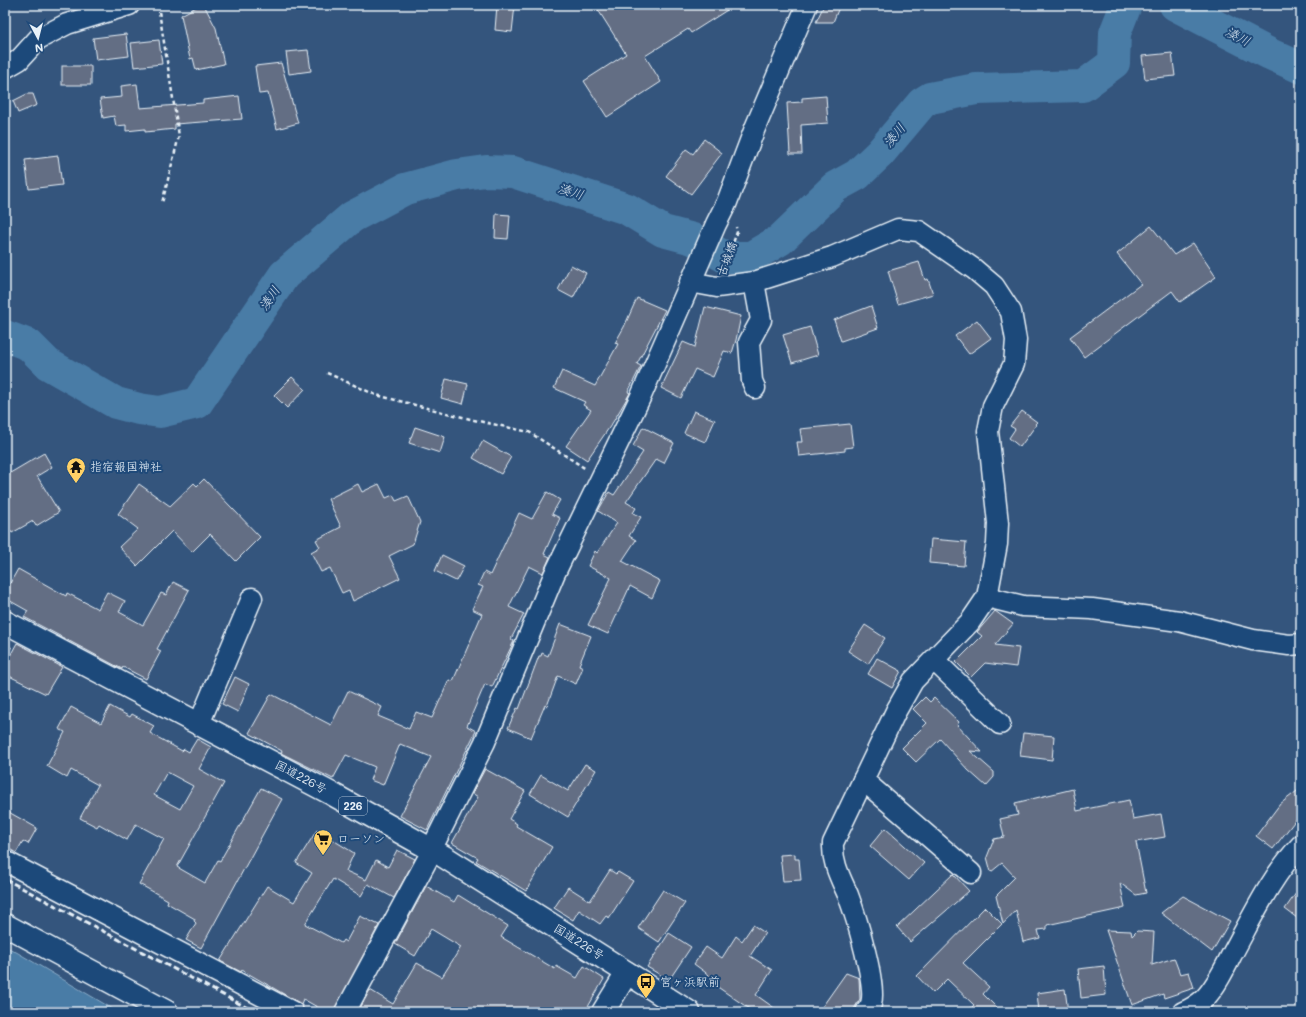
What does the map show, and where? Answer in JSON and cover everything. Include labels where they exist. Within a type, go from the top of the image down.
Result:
[{"type":"main road","name":"国道226号","points":[[5,622],[332,794],[432,850],[689,1012]]},
{"type":"main road","points":[[5,925],[167,1012]]},
{"type":"main road","points":[[604,1012],[627,973]]},
{"type":"street","points":[[5,68],[18,60],[38,39],[67,24],[129,5]]},
{"type":"street","name":"古城橋","points":[[345,1012],[432,850],[485,742],[554,575],[641,396],[727,202],[755,128],[807,5]]},
{"type":"street","points":[[693,276],[717,287],[754,282],[832,257],[898,229],[918,231],[974,269],[994,286],[1011,312],[1016,340],[1014,364],[993,406],[988,431],[998,523],[998,544],[987,597],[970,622],[913,681],[896,711],[834,843],[832,853],[834,866],[848,897],[863,944],[870,977],[871,1003],[866,1012]]},
{"type":"street","points":[[754,282],[761,320],[749,342],[752,381],[755,388]]},
{"type":"street","points":[[987,597],[1023,606],[1092,609],[1178,621],[1253,640],[1289,645],[1301,644]]},
{"type":"street","points":[[199,724],[252,598]]},
{"type":"street","points":[[934,660],[1000,724]]},
{"type":"street","points":[[863,780],[971,873]]},
{"type":"street","points":[[1183,1012],[1193,1008],[1205,998],[1223,970],[1266,893],[1292,855],[1301,845]]},
{"type":"street","points":[[5,861],[293,1012]]},
{"type":"path","points":[[158,5],[179,136],[162,203]]},
{"type":"path","name":"古城橋","points":[[717,287],[737,232]]},
{"type":"path","points":[[327,373],[376,395],[474,420],[530,432],[600,478]]},
{"type":"water","points":[[5,946],[18,953],[118,1012],[5,1012]]},
{"type":"building","points":[[200,5],[204,5],[216,28],[224,64],[196,70],[193,58],[190,59],[181,15]]},
{"type":"building","points":[[497,5],[515,5],[512,32],[495,30]]},
{"type":"building","points":[[595,5],[735,5],[691,33],[688,29],[645,56],[661,82],[607,117],[584,81],[626,54]]},
{"type":"building","points":[[824,5],[840,5],[833,22],[816,22]]},
{"type":"building","points":[[126,34],[129,56],[96,60],[93,38]]},
{"type":"building","points":[[159,40],[162,64],[134,67],[131,43]]},
{"type":"building","points":[[308,50],[311,71],[289,74],[286,52]]},
{"type":"building","points":[[1172,53],[1175,76],[1145,79],[1142,56]]},
{"type":"building","points":[[281,63],[298,123],[277,129],[268,93],[259,94],[255,66]]},
{"type":"building","points":[[62,66],[91,66],[91,85],[62,85]]},
{"type":"building","points":[[137,84],[140,108],[203,103],[203,100],[239,96],[242,119],[175,124],[175,129],[145,132],[145,129],[126,131],[126,125],[116,126],[114,116],[103,118],[100,99],[122,97],[121,86]]},
{"type":"building","points":[[27,94],[33,94],[37,105],[18,113],[13,101]]},
{"type":"building","points":[[826,96],[828,123],[801,125],[802,154],[790,154],[787,103],[802,102],[802,98]]},
{"type":"building","points":[[704,139],[722,153],[691,194],[666,176],[686,149],[693,154]]},
{"type":"building","points":[[58,156],[62,185],[29,189],[25,160]]},
{"type":"building","points":[[496,214],[510,215],[508,239],[495,238]]},
{"type":"building","points":[[1151,226],[1174,255],[1193,243],[1216,277],[1180,302],[1172,291],[1084,357],[1070,337],[1141,284],[1117,254]]},
{"type":"building","points":[[919,262],[925,280],[928,279],[933,294],[898,304],[888,271]]},
{"type":"building","points":[[571,265],[586,273],[573,298],[558,290]]},
{"type":"building","points":[[637,298],[665,310],[637,364],[641,366],[628,392],[630,393],[613,422],[587,460],[566,446],[591,410],[583,405],[585,402],[554,388],[562,371],[595,386],[618,344],[615,343]]},
{"type":"building","points":[[871,306],[878,328],[841,341],[834,320]]},
{"type":"building","points":[[705,307],[741,316],[736,340],[732,353],[724,351],[713,377],[695,369],[681,398],[661,388],[683,342],[695,347]]},
{"type":"building","points":[[977,320],[991,338],[969,354],[955,336]]},
{"type":"building","points":[[810,327],[818,355],[792,363],[783,335]]},
{"type":"building","points":[[292,377],[305,389],[287,408],[274,395]]},
{"type":"building","points":[[446,379],[468,384],[463,404],[441,398]]},
{"type":"building","points":[[694,411],[715,420],[705,442],[684,433]]},
{"type":"building","points":[[1022,411],[1037,422],[1020,447],[1009,438],[1015,429],[1010,426]]},
{"type":"building","points":[[850,424],[853,447],[845,448],[845,451],[799,456],[797,442],[802,442],[800,429]]},
{"type":"building","points":[[415,427],[445,437],[440,453],[409,443]]},
{"type":"building","points":[[643,427],[674,443],[664,463],[656,459],[626,502],[636,508],[633,513],[641,517],[629,536],[636,540],[622,561],[660,581],[652,598],[630,586],[608,634],[588,625],[611,578],[588,566],[595,551],[597,553],[617,523],[598,511],[609,492],[614,495],[643,452],[633,446]]},
{"type":"building","points":[[483,441],[511,457],[501,474],[473,458]]},
{"type":"building","points":[[44,453],[52,467],[37,476],[59,512],[36,526],[33,521],[12,533],[10,530],[5,533],[5,476]]},
{"type":"building","points":[[204,479],[260,537],[236,561],[210,534],[192,552],[172,531],[137,566],[119,547],[138,529],[118,514],[139,484],[170,506],[194,483],[197,486]]},
{"type":"building","points":[[358,484],[362,492],[379,484],[386,498],[393,495],[396,501],[408,496],[420,522],[413,544],[389,556],[400,578],[353,601],[349,590],[342,593],[330,568],[321,572],[311,552],[320,547],[316,540],[341,527],[328,499]]},
{"type":"building","points":[[547,492],[560,500],[552,514],[560,518],[544,554],[550,557],[543,573],[529,566],[509,607],[524,614],[511,639],[514,641],[492,687],[485,684],[467,726],[476,731],[427,830],[400,816],[431,757],[400,744],[383,785],[370,780],[375,767],[346,755],[333,779],[281,753],[282,751],[249,733],[271,694],[331,725],[348,691],[382,707],[378,716],[409,729],[416,712],[432,718],[449,680],[453,681],[482,614],[472,609],[483,587],[478,585],[484,572],[490,575],[519,513],[532,519]]},
{"type":"building","points":[[931,539],[966,542],[964,566],[929,563]]},
{"type":"building","points":[[442,555],[464,566],[456,581],[435,571]]},
{"type":"building","points":[[18,569],[66,596],[67,593],[98,609],[107,592],[125,601],[119,612],[143,625],[161,593],[166,595],[173,582],[189,590],[157,649],[161,651],[146,679],[123,667],[122,669],[24,617],[28,611],[5,598],[5,592]]},
{"type":"building","points":[[995,611],[1013,624],[995,645],[1019,648],[1016,667],[985,663],[971,677],[956,662],[982,636],[977,632]]},
{"type":"building","points":[[560,624],[591,636],[579,665],[583,667],[576,684],[558,676],[547,706],[545,705],[531,738],[508,728],[517,708],[519,709],[539,656],[541,656],[542,653],[548,656]]},
{"type":"building","points":[[865,625],[885,638],[868,664],[848,651]]},
{"type":"building","points":[[17,643],[62,667],[46,694],[5,674],[5,665]]},
{"type":"building","points":[[877,658],[901,671],[892,688],[868,674]]},
{"type":"building","points":[[235,677],[249,684],[238,712],[222,704]]},
{"type":"building","points":[[925,697],[930,702],[934,698],[959,722],[957,725],[982,752],[970,751],[994,772],[994,777],[986,786],[968,770],[940,739],[916,762],[902,748],[927,723],[913,709]]},
{"type":"building","points":[[110,706],[130,717],[132,714],[154,726],[150,733],[182,751],[184,749],[189,752],[197,739],[211,747],[199,769],[224,783],[177,867],[205,883],[218,860],[220,861],[261,788],[282,799],[201,948],[186,940],[196,923],[194,921],[195,919],[167,903],[168,900],[139,884],[164,839],[136,824],[127,840],[99,824],[97,827],[80,818],[98,785],[71,770],[67,778],[47,766],[65,732],[59,729],[71,707],[101,723]],"holes":[[[167,772],[193,786],[180,809],[154,795]]]},
{"type":"building","points":[[1023,733],[1054,736],[1052,760],[1020,756]]},
{"type":"building","points":[[585,764],[596,770],[568,817],[530,794],[541,775],[568,791]]},
{"type":"building","points":[[485,769],[525,791],[509,819],[517,824],[516,826],[552,847],[526,891],[476,861],[478,858],[452,843],[478,797],[472,793]]},
{"type":"building","points":[[1301,788],[1301,813],[1273,849],[1256,836],[1280,804]]},
{"type":"building","points":[[1073,789],[1077,811],[1129,800],[1133,819],[1161,814],[1165,837],[1136,842],[1146,893],[1136,895],[1120,883],[1125,908],[1047,925],[1047,929],[1038,930],[1040,938],[1023,942],[1016,910],[1003,924],[996,896],[1015,877],[1002,863],[991,872],[987,857],[994,839],[1004,837],[1000,819],[1018,815],[1015,803]]},
{"type":"building","points":[[5,810],[37,828],[28,844],[23,841],[16,853],[5,846]]},
{"type":"building","points":[[885,828],[924,863],[909,880],[870,846]]},
{"type":"building","points":[[317,830],[354,853],[346,871],[366,880],[376,860],[388,867],[397,850],[415,859],[394,898],[368,884],[361,896],[333,879],[305,924],[341,943],[343,940],[346,942],[360,916],[379,925],[334,1012],[326,1012],[303,999],[301,1004],[242,970],[241,972],[220,961],[267,886],[294,902],[312,873],[296,863]]},
{"type":"building","points":[[795,854],[795,859],[799,859],[801,880],[783,881],[780,855]]},
{"type":"building","points":[[610,870],[616,874],[618,872],[633,881],[609,918],[606,916],[600,924],[579,910],[573,920],[554,908],[568,887],[590,901]]},
{"type":"building","points":[[953,874],[969,891],[910,942],[897,927]]},
{"type":"building","points":[[426,886],[454,902],[458,895],[508,926],[501,937],[555,969],[556,966],[577,978],[584,966],[604,979],[585,1012],[358,1012],[370,990],[393,1004],[417,963],[442,977],[461,947],[431,929],[415,956],[395,944]]},
{"type":"building","points":[[1301,886],[1301,921],[1285,909]]},
{"type":"building","points":[[663,890],[685,903],[659,942],[638,928]]},
{"type":"building","points":[[1183,896],[1230,921],[1212,952],[1161,913]]},
{"type":"building","points":[[985,907],[1002,924],[963,963],[989,987],[983,994],[1001,1012],[967,1012],[974,1005],[947,979],[933,993],[917,976]]},
{"type":"building","points":[[753,925],[765,933],[750,956],[772,970],[756,995],[780,1012],[754,1012],[706,979],[709,975],[694,964],[706,947],[722,958],[736,936],[742,941]]},
{"type":"building","points":[[1106,930],[1131,931],[1132,936],[1137,931],[1154,932],[1152,965],[1174,958],[1180,974],[1189,972],[1194,988],[1164,998],[1163,994],[1132,1005]]},
{"type":"building","points":[[669,933],[691,947],[669,980],[647,967]]},
{"type":"building","points":[[1104,966],[1106,995],[1081,998],[1078,969]]},
{"type":"building","points":[[846,973],[859,978],[860,999],[852,1012],[829,1012],[822,1007]]},
{"type":"building","points":[[1065,989],[1068,1012],[1039,1012],[1037,993]]},
{"type":"waterway","name":"湊川","points":[[5,336],[29,345],[48,364],[116,403],[139,409],[160,412],[197,403],[284,275],[352,217],[405,189],[457,175],[486,171],[513,172],[627,209],[663,231],[693,239],[725,257],[751,257],[780,240],[835,187],[857,175],[880,153],[922,103],[930,98],[976,89],[1083,86],[1114,63],[1115,33],[1126,5]]},
{"type":"waterway","name":"湊川","points":[[1175,5],[1270,54],[1301,68]]},
{"type":"railway","points":[[5,879],[255,1012]]},
{"type":"place","name":"指宿報国神社","points":[[76,484]]},
{"type":"place","name":"ローソン","points":[[323,856]]},
{"type":"place","name":"宮ヶ浜駅前","points":[[646,999]]}]
